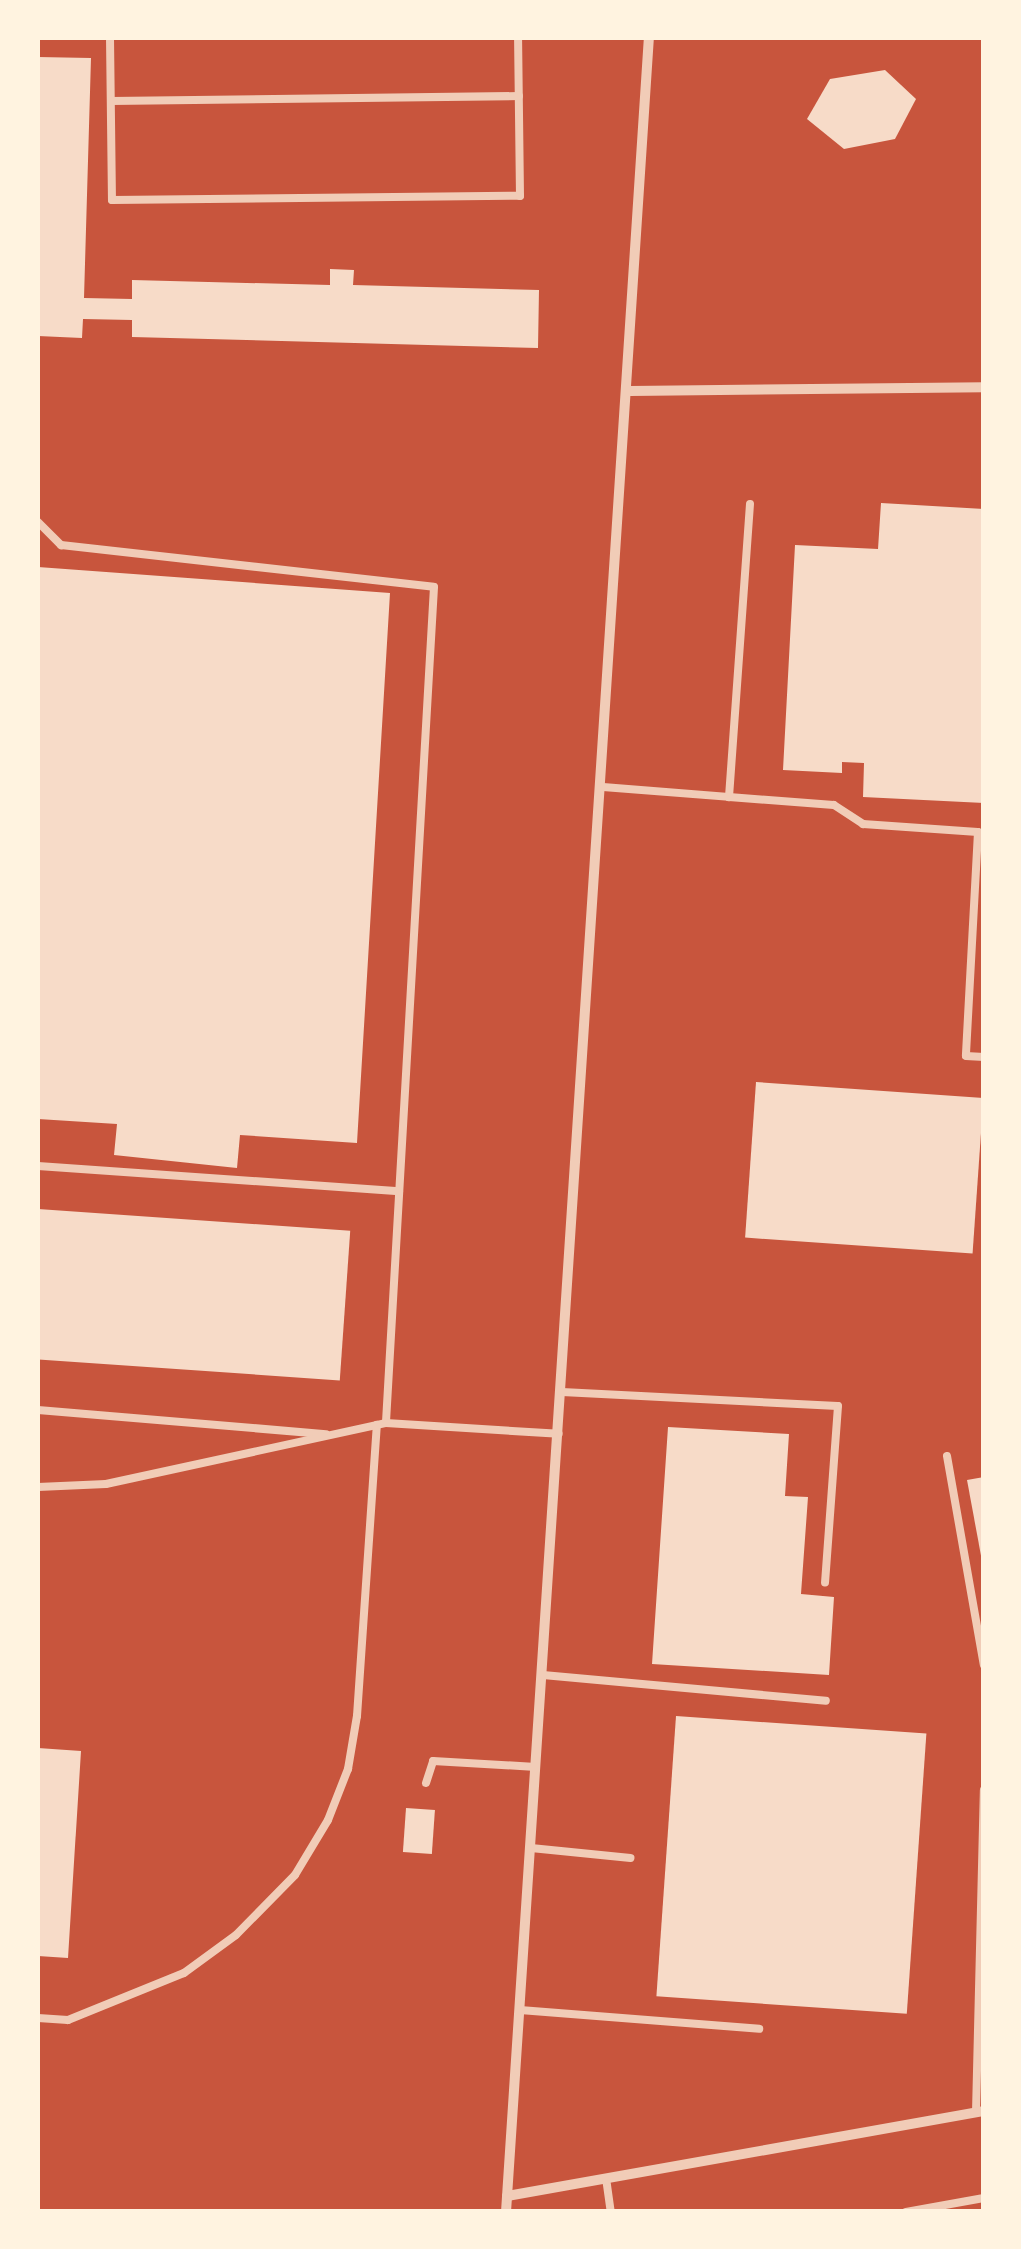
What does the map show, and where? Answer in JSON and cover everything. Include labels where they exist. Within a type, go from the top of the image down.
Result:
[{"type":"street","points":[[506,2212],[630,391],[648,38]]},
{"type":"street","points":[[630,391],[984,387]]},
{"type":"street","points":[[507,2196],[980,2112]]},
{"type":"lane","points":[[110,38],[112,200],[520,196],[518,38]]},
{"type":"lane","points":[[111,101],[518,96]]},
{"type":"lane","points":[[728,797],[750,504]]},
{"type":"lane","points":[[38,522],[61,545],[434,587],[399,1190],[357,1716],[348,1770],[328,1820],[295,1875],[236,1935],[184,1973],[68,2020],[38,2018]]},
{"type":"lane","points":[[603,788],[834,805],[863,824],[981,832],[966,1056],[984,1057]]},
{"type":"lane","points":[[38,1166],[399,1190]]},
{"type":"lane","points":[[562,1392],[838,1406],[825,1583]]},
{"type":"lane","points":[[38,1410],[335,1435]]},
{"type":"lane","points":[[38,1487],[106,1484],[381,1424],[559,1434]]},
{"type":"lane","points":[[947,1456],[984,1665]]},
{"type":"lane","points":[[542,1675],[826,1701]]},
{"type":"lane","points":[[426,1782],[433,1761],[536,1767]]},
{"type":"lane","points":[[980,2112],[984,1790]]},
{"type":"lane","points":[[531,1848],[631,1858]]},
{"type":"lane","points":[[520,2010],[759,2030]]},
{"type":"lane","points":[[606,2178],[611,2212]]},
{"type":"lane","points":[[906,2212],[984,2198]]},
{"type":"building","points":[[38,57],[91,58],[84,298],[132,299],[132,280],[330,285],[330,269],[354,270],[353,285],[539,290],[538,348],[132,337],[132,320],[83,319],[82,338],[38,336]]},
{"type":"building","points":[[885,70],[916,99],[895,139],[844,149],[807,119],[830,79]]},
{"type":"building","points":[[881,503],[984,509],[984,803],[863,797],[864,763],[842,762],[842,773],[783,770],[795,545],[878,549]]},
{"type":"building","points":[[38,567],[390,593],[357,1143],[240,1135],[237,1168],[114,1155],[117,1124],[38,1119]]},
{"type":"building","points":[[756,1082],[983,1098],[973,1254],[745,1238]]},
{"type":"building","points":[[38,1209],[350,1231],[340,1380],[38,1359]]},
{"type":"building","points":[[668,1427],[789,1434],[785,1496],[808,1497],[801,1594],[834,1597],[829,1675],[652,1664]]},
{"type":"building","points":[[984,1477],[984,1561],[982,1561],[967,1480]]},
{"type":"building","points":[[676,1716],[926,1734],[907,2014],[656,1996]]},
{"type":"building","points":[[38,1748],[81,1751],[68,1958],[38,1956]]},
{"type":"building","points":[[406,1808],[435,1810],[432,1854],[403,1852]]}]
